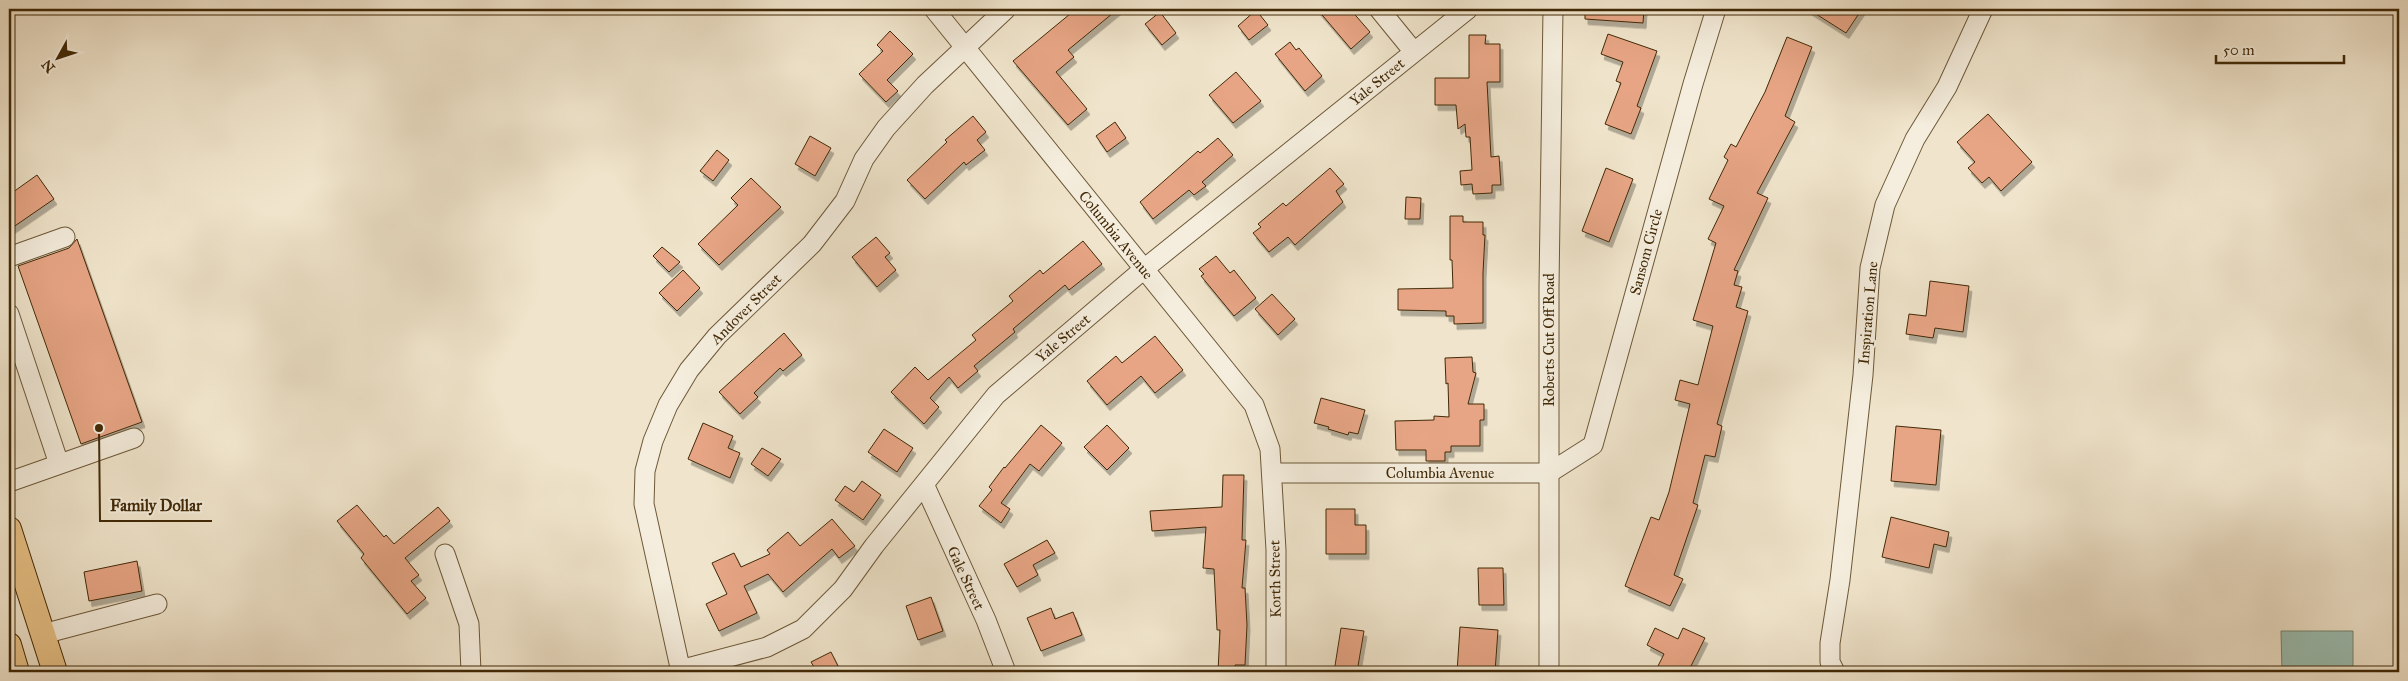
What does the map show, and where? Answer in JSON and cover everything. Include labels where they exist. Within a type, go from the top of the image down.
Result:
[{"type":"main road","points":[[9,529],[55,672]]},
{"type":"main road","points":[[9,645],[17,672]]},
{"type":"street","name":"Columbia Avenue","points":[[934,9],[1254,405],[1266,435],[1272,479],[1549,473]]},
{"type":"street","name":"Andover Street","points":[[681,671],[644,504],[644,471],[653,440],[668,406],[689,370],[716,336],[812,244],[845,201],[864,159],[886,128],[925,85],[1006,9]]},
{"type":"street","points":[[1379,9],[1414,52]]},
{"type":"street","name":"Yale Street","points":[[681,671],[767,647],[803,629],[843,589],[874,546],[996,395],[1144,269],[1468,9]]},
{"type":"street","name":"Roberts Cut Off Road","points":[[1549,672],[1553,9]]},
{"type":"street","name":"Sansom Circle","points":[[1549,473],[1593,445],[1693,84],[1716,9]]},
{"type":"street","name":"Inspiration Lane","points":[[1835,672],[1830,662],[1830,643],[1840,580],[1863,375],[1870,268],[1885,205],[1915,139],[1948,88],[1983,9]]},
{"type":"street","points":[[9,257],[64,237]]},
{"type":"street","points":[[9,314],[59,464]]},
{"type":"street","points":[[9,482],[134,438]]},
{"type":"street","name":"Korth Street","points":[[1272,479],[1276,550],[1276,672]]},
{"type":"street","name":"Gale Street","points":[[924,484],[986,620],[1006,672]]},
{"type":"street","points":[[445,554],[470,624],[471,672]]},
{"type":"street","points":[[43,634],[157,604]]},
{"type":"water","points":[[2281,631],[2353,631],[2353,672],[2282,672]]},
{"type":"building","points":[[1076,9],[1118,9],[1068,50],[1074,57],[1056,72],[1087,109],[1068,125],[1013,61]]},
{"type":"building","points":[[1317,9],[1350,9],[1370,32],[1351,49]]},
{"type":"building","points":[[1585,9],[1644,9],[1643,23],[1585,19]]},
{"type":"building","points":[[1808,9],[1862,9],[1846,33]]},
{"type":"building","points":[[1256,10],[1268,25],[1249,40],[1238,26]]},
{"type":"building","points":[[1160,12],[1176,33],[1162,45],[1145,24]]},
{"type":"building","points":[[890,31],[913,54],[887,80],[898,91],[886,102],[859,74],[883,51],[877,45]]},
{"type":"building","points":[[1608,34],[1657,51],[1637,106],[1641,108],[1631,134],[1605,124],[1621,83],[1616,81],[1623,62],[1601,54]]},
{"type":"building","points":[[1469,35],[1486,35],[1485,44],[1500,44],[1500,82],[1487,82],[1491,157],[1499,156],[1501,185],[1492,185],[1492,193],[1473,194],[1472,184],[1461,185],[1460,171],[1472,170],[1470,137],[1466,137],[1465,124],[1458,129],[1456,105],[1435,105],[1435,78],[1469,78]]},
{"type":"building","points":[[1787,37],[1812,47],[1785,116],[1795,122],[1757,193],[1768,198],[1734,270],[1738,271],[1734,285],[1742,287],[1736,307],[1748,311],[1717,424],[1722,426],[1715,457],[1705,455],[1693,503],[1698,505],[1674,575],[1683,579],[1670,606],[1625,586],[1651,517],[1659,520],[1669,492],[1690,404],[1675,400],[1680,380],[1698,385],[1713,326],[1693,320],[1716,243],[1708,239],[1724,206],[1709,199],[1728,160],[1724,157],[1731,144],[1736,147],[1765,92]]},
{"type":"building","points":[[1290,42],[1296,50],[1299,48],[1322,76],[1305,91],[1275,54]]},
{"type":"building","points":[[1236,72],[1261,101],[1233,123],[1209,95]]},
{"type":"building","points":[[1988,114],[2032,162],[2001,191],[1989,177],[1982,183],[1968,168],[1975,162],[1957,142]]},
{"type":"building","points":[[973,116],[986,132],[977,140],[985,150],[966,165],[964,162],[925,199],[907,180],[947,142],[945,140]]},
{"type":"building","points":[[1115,122],[1126,138],[1107,152],[1096,136]]},
{"type":"building","points":[[810,136],[831,148],[815,176],[795,164]]},
{"type":"building","points":[[1218,138],[1233,155],[1202,182],[1206,186],[1194,195],[1189,190],[1153,219],[1140,202],[1198,151],[1200,153]]},
{"type":"building","points":[[717,150],[729,160],[713,181],[700,171]]},
{"type":"building","points":[[1330,168],[1344,184],[1336,191],[1343,202],[1295,245],[1288,237],[1269,252],[1253,233],[1261,227],[1258,224],[1283,203],[1286,206]]},
{"type":"building","points":[[1606,168],[1633,179],[1609,242],[1582,231]]},
{"type":"building","points":[[37,175],[54,199],[9,230],[9,195]]},
{"type":"building","points":[[751,178],[781,207],[719,265],[698,244],[738,205],[731,198]]},
{"type":"building","points":[[1406,197],[1421,198],[1420,219],[1405,219]]},
{"type":"building","points":[[1450,216],[1463,216],[1463,222],[1483,222],[1483,235],[1485,235],[1483,323],[1454,324],[1454,316],[1446,316],[1446,311],[1398,310],[1398,289],[1453,288],[1452,260],[1450,260]]},
{"type":"building","points":[[876,237],[890,253],[885,257],[896,270],[877,287],[852,257]]},
{"type":"building","points":[[77,239],[142,422],[81,444],[18,266],[69,248]]},
{"type":"building","points":[[1083,241],[1102,264],[1069,290],[1065,285],[1013,329],[1015,332],[974,366],[978,371],[958,388],[949,377],[930,398],[939,407],[924,424],[891,392],[915,367],[928,380],[976,340],[972,335],[1013,301],[1009,296],[1040,270],[1043,274]]},
{"type":"building","points":[[662,247],[680,262],[669,272],[653,256]]},
{"type":"building","points":[[1216,256],[1230,273],[1234,270],[1256,298],[1234,316],[1201,276],[1204,274],[1199,269]]},
{"type":"building","points":[[683,270],[700,288],[677,311],[659,293]]},
{"type":"building","points":[[1930,281],[1969,286],[1963,332],[1935,328],[1933,338],[1906,334],[1909,314],[1926,316]]},
{"type":"building","points":[[1272,294],[1295,319],[1278,335],[1255,309]]},
{"type":"building","points":[[784,333],[802,355],[783,371],[780,368],[754,393],[758,397],[740,414],[719,392]]},
{"type":"building","points":[[1155,336],[1183,370],[1155,393],[1141,376],[1107,405],[1087,381],[1116,356],[1122,363]]},
{"type":"building","points":[[1472,357],[1473,372],[1476,373],[1468,404],[1484,404],[1484,420],[1480,420],[1480,446],[1451,446],[1451,452],[1445,452],[1445,461],[1426,461],[1426,450],[1396,450],[1395,421],[1434,420],[1434,416],[1449,417],[1445,358]]},
{"type":"building","points":[[1321,398],[1365,410],[1358,434],[1349,432],[1348,435],[1314,423]]},
{"type":"building","points":[[703,423],[733,436],[728,448],[740,453],[730,478],[688,459]]},
{"type":"building","points":[[1041,425],[1062,443],[1039,471],[1030,464],[1001,503],[1010,509],[1001,523],[979,506],[992,490],[989,487],[1004,467]]},
{"type":"building","points":[[1107,425],[1129,448],[1107,470],[1084,447]]},
{"type":"building","points":[[1896,426],[1941,430],[1936,485],[1891,481]]},
{"type":"building","points":[[884,429],[913,448],[897,472],[868,452]]},
{"type":"building","points":[[762,448],[781,459],[768,476],[751,464]]},
{"type":"building","points":[[1223,475],[1244,475],[1242,540],[1246,540],[1242,588],[1245,588],[1247,625],[1245,665],[1235,665],[1235,672],[1218,672],[1220,630],[1217,630],[1214,569],[1203,568],[1206,527],[1152,531],[1150,511],[1222,507]]},
{"type":"building","points":[[862,481],[881,495],[863,520],[835,500],[845,486],[854,492]]},
{"type":"building","points":[[357,505],[384,537],[386,535],[394,544],[438,507],[450,521],[405,558],[419,575],[411,581],[426,598],[407,614],[361,558],[364,554],[337,521]]},
{"type":"building","points":[[1326,509],[1355,509],[1355,525],[1366,525],[1366,554],[1326,554]]},
{"type":"building","points":[[1891,517],[1949,532],[1946,547],[1934,544],[1929,568],[1882,557]]},
{"type":"building","points":[[832,519],[855,546],[839,558],[832,549],[783,592],[768,574],[744,586],[757,613],[719,631],[706,604],[727,594],[712,563],[734,553],[741,567],[770,554],[767,550],[788,532],[800,546]]},
{"type":"building","points":[[1047,540],[1055,553],[1033,565],[1038,575],[1017,587],[1004,564]]},
{"type":"building","points":[[137,561],[142,591],[89,601],[84,572]]},
{"type":"building","points":[[1478,568],[1503,568],[1504,605],[1479,605]]},
{"type":"building","points":[[931,597],[943,631],[918,640],[906,606]]},
{"type":"building","points":[[1051,608],[1055,619],[1073,612],[1082,635],[1041,651],[1027,618]]},
{"type":"building","points":[[1460,627],[1498,630],[1495,672],[1457,672]]},
{"type":"building","points":[[1341,628],[1364,631],[1357,672],[1334,672]]},
{"type":"building","points":[[1655,628],[1678,639],[1683,628],[1705,638],[1688,672],[1655,672],[1664,654],[1647,645]]},
{"type":"building","points":[[831,652],[841,672],[817,672],[811,662]]},
{"type":"place","name":"Family Dollar","points":[[99,428]]}]
